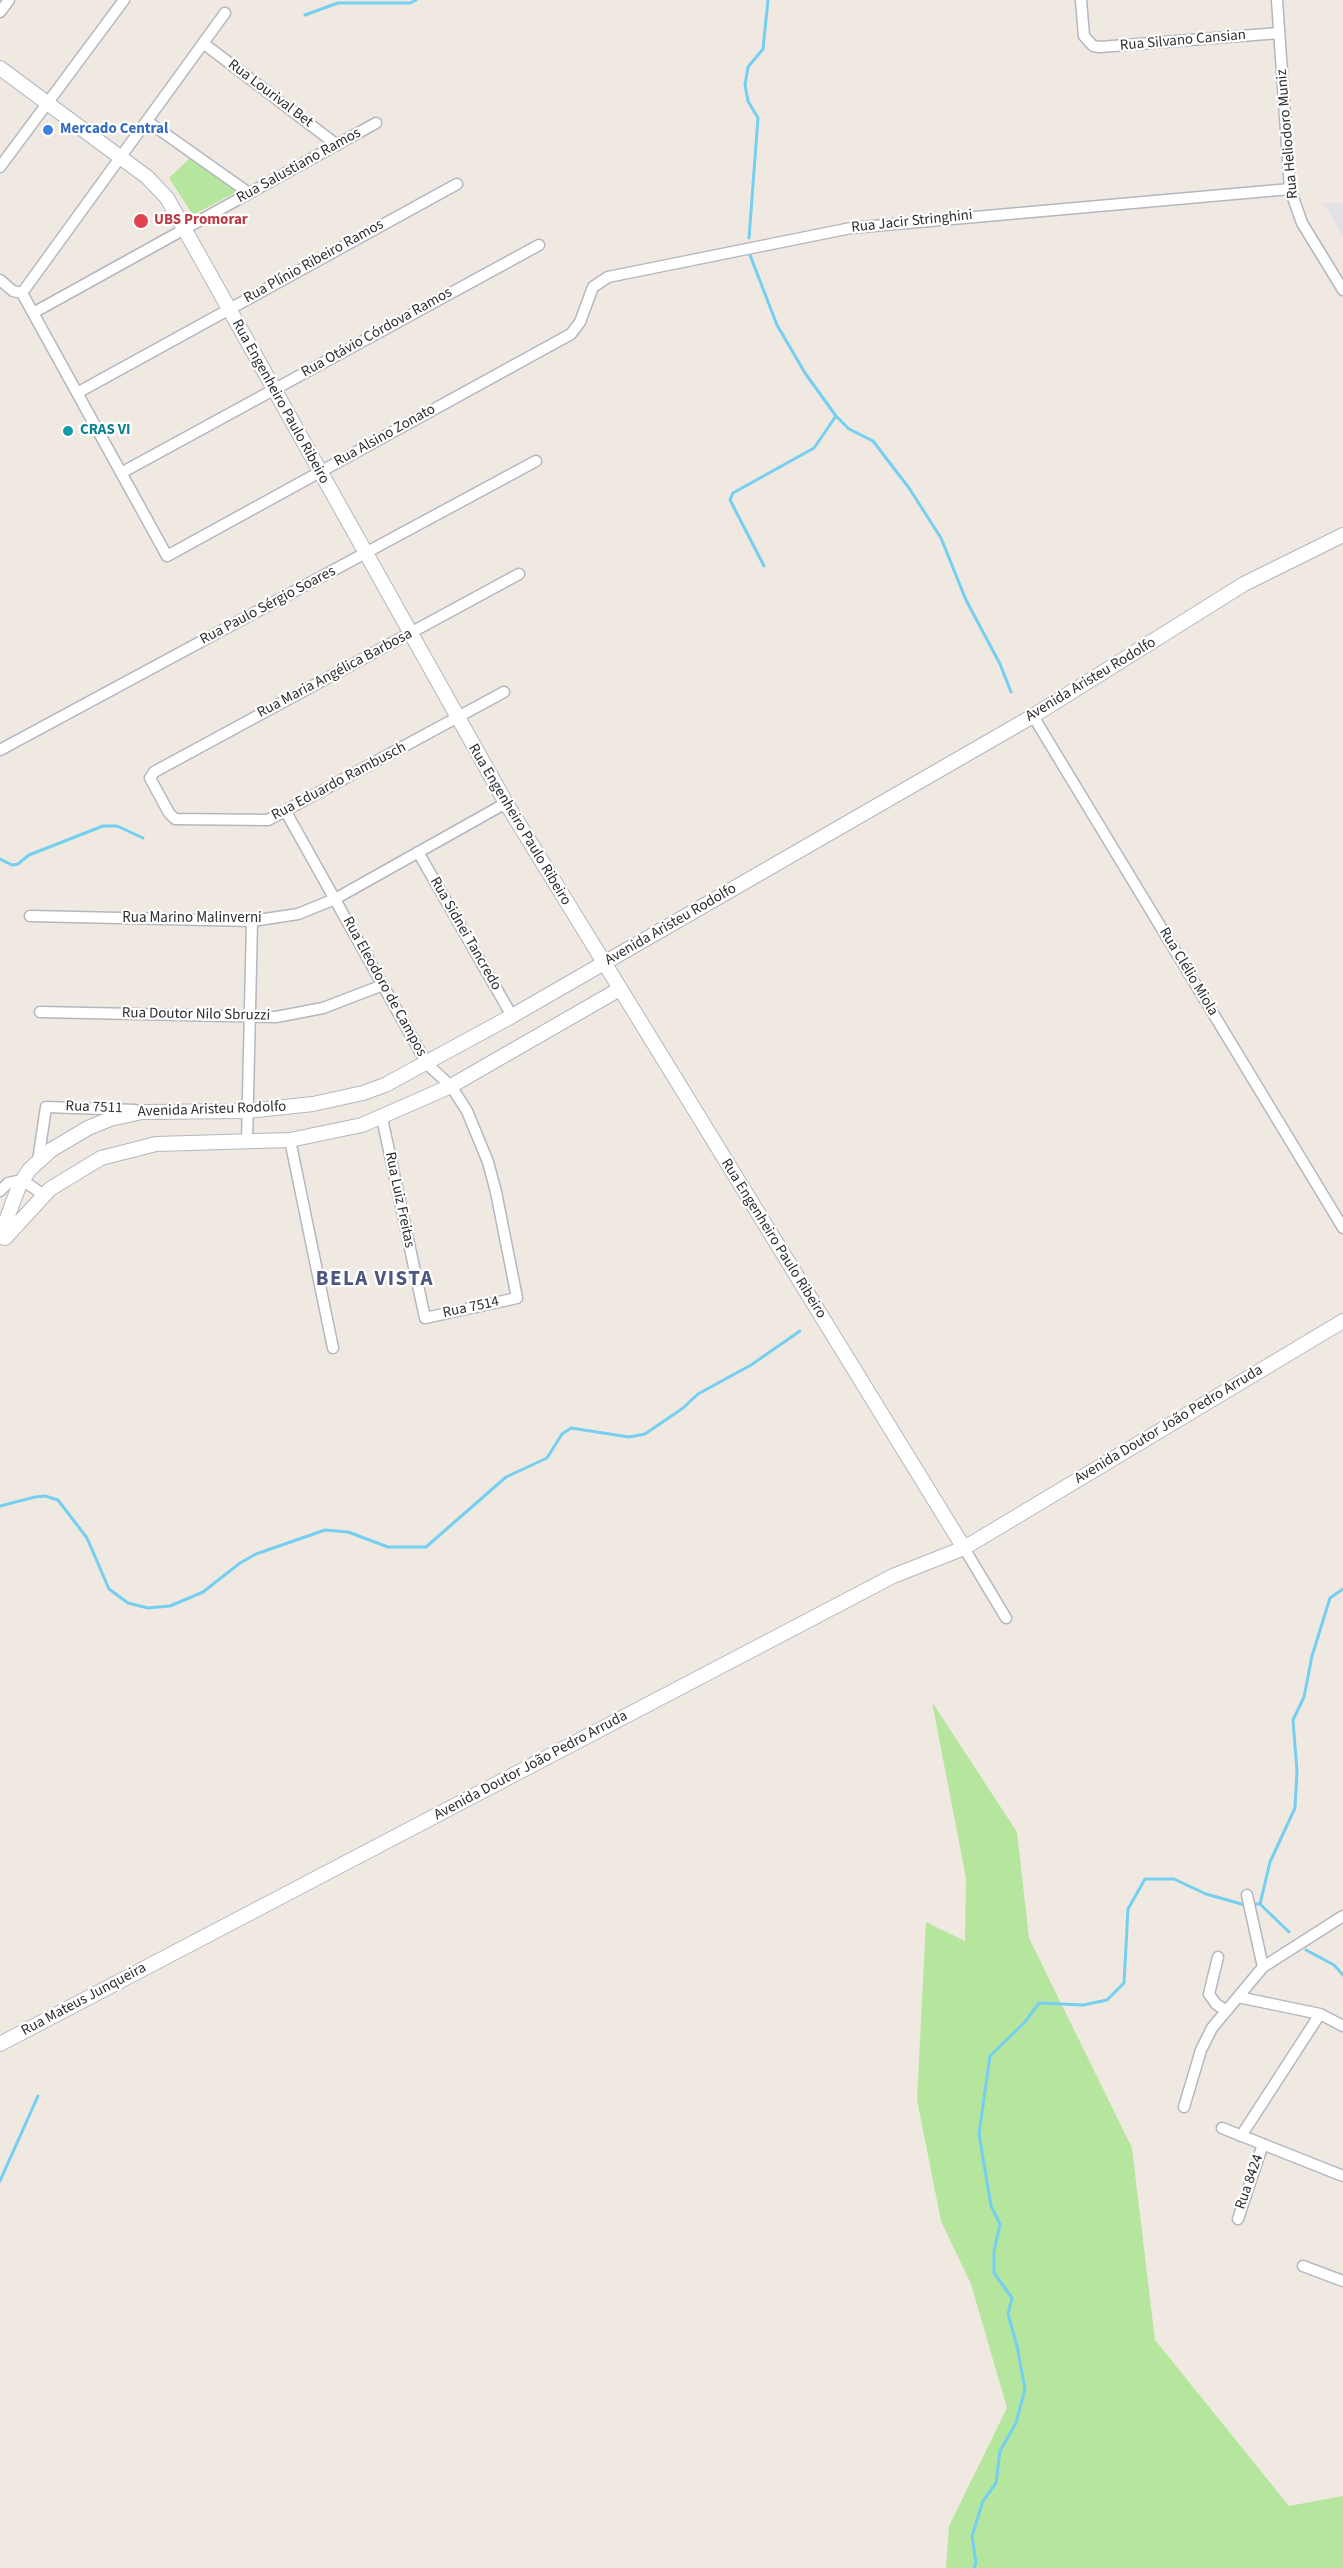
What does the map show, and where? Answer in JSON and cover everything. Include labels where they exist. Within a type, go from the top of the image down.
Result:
[{"type":"street","points":[[0,12],[9,0]]},
{"type":"street","points":[[0,167],[124,0]]},
{"type":"street","name":"Rua Silvano Cansian","points":[[1081,0],[1082,27],[1087,42],[1101,47],[1279,33]]},
{"type":"street","name":"Rua Heliodoro Muniz","points":[[1277,0],[1290,189],[1302,223],[1343,290]]},
{"type":"street","points":[[22,293],[225,13]]},
{"type":"street","name":"Rua Lourival Bet","points":[[203,43],[337,145]]},
{"type":"street","name":"Rua Engenheiro Paulo Ribeiro","points":[[0,68],[121,157],[159,188],[185,229],[456,719],[602,964],[1006,1618]]},
{"type":"street","points":[[147,121],[249,193]]},
{"type":"street","name":"Rua Salustiano Ramos","points":[[33,313],[376,123]]},
{"type":"street","name":"Rua Plínio Ribeiro Ramos","points":[[77,393],[457,184]]},
{"type":"street","name":"Rua Jacir Stringhini","points":[[571,334],[580,322],[593,287],[608,277],[778,241],[889,224],[1290,189]]},
{"type":"street","name":"Rua Otávio Córdova Ramos","points":[[121,473],[539,245]]},
{"type":"street","points":[[0,280],[13,291],[22,293],[121,473]]},
{"type":"street","name":"Rua Alsino Zonato","points":[[121,473],[167,556],[571,334]]},
{"type":"street","name":"Rua Paulo Sérgio Soares","points":[[0,750],[536,461]]},
{"type":"street","name":"Avenida Aristeu Rodolfo","points":[[0,1237],[22,1180],[38,1161],[68,1139],[110,1119],[159,1110],[247,1111],[313,1104],[363,1093],[427,1064],[1033,716],[1122,663],[1244,584],[1343,535]]},
{"type":"street","name":"Rua Maria Angélica Barbosa","points":[[151,776],[519,574]]},
{"type":"street","name":"Rua Eduardo Rambusch","points":[[151,776],[151,781],[169,813],[175,819],[258,822],[286,812],[504,692]]},
{"type":"street","name":"Rua Clélio Miola","points":[[1033,716],[1343,1227]]},
{"type":"street","name":"Rua Marino Malinverni","points":[[30,916],[252,921],[298,914],[335,899],[506,803]]},
{"type":"street","name":"Rua Eleodoro de Campos","points":[[286,812],[427,1064],[451,1086],[466,1111],[488,1162],[517,1298]]},
{"type":"street","name":"Rua Sidnei Tancredo","points":[[418,852],[512,1016]]},
{"type":"street","points":[[247,1141],[252,921]]},
{"type":"street","name":"Rua Doutor Nilo Sbruzzi","points":[[40,1012],[249,1018],[299,1014],[351,998],[383,985]]},
{"type":"street","name":"Avenida Aristeu Rodolfo","points":[[0,1244],[44,1195],[82,1167],[100,1158],[138,1147],[182,1142],[290,1140],[343,1130],[382,1118],[451,1086],[618,990]]},
{"type":"street","name":"Rua 7511","points":[[38,1161],[46,1107],[159,1110]]},
{"type":"street","name":"Rua Luiz Freitas","points":[[382,1118],[425,1317]]},
{"type":"street","points":[[290,1140],[333,1348]]},
{"type":"street","points":[[0,1191],[13,1181],[22,1180],[44,1195]]},
{"type":"street","name":"Rua 7514","points":[[425,1317],[517,1298]]},
{"type":"street","name":"Avenida Doutor João Pedro Arruda","points":[[168,1956],[893,1576],[937,1549],[951,1546],[964,1548],[966,1538],[995,1530],[1343,1321]]},
{"type":"street","points":[[1247,1895],[1263,1967]]},
{"type":"street","points":[[1184,2107],[1201,2050],[1225,2010],[1263,1967],[1343,1916]]},
{"type":"street","name":"Rua Mateus Junqueira","points":[[0,2044],[168,1956]]},
{"type":"street","points":[[1218,1957],[1209,1994],[1216,2004],[1225,2010]]},
{"type":"street","points":[[1238,1997],[1320,2014],[1343,2026]]},
{"type":"street","points":[[1242,2136],[1320,2014]]},
{"type":"street","points":[[1222,2128],[1343,2175]]},
{"type":"street","name":"Rua 8424","points":[[1238,2219],[1263,2144]]},
{"type":"street","points":[[1303,2266],[1343,2281]]},
{"type":"shaded area","points":[[1323,203],[1343,203],[1343,236]]},
{"type":"green space","points":[[191,157],[238,191],[193,215],[169,178]]},
{"type":"green space","points":[[932,1702],[1017,1832],[1029,1938],[1132,2148],[1155,2340],[1289,2506],[1343,2496],[1343,2568],[946,2568],[949,2526],[1007,2408],[971,2284],[941,2221],[917,2100],[926,1922],[965,1941],[966,1878]]},
{"type":"waterway","points":[[305,15],[338,3],[410,3],[416,0]]},
{"type":"waterway","points":[[749,238],[758,118],[748,101],[745,85],[748,67],[763,49],[768,0]]},
{"type":"waterway","points":[[750,255],[777,325],[805,373],[836,416],[849,429],[873,441],[909,488],[941,538],[966,600],[1000,664],[1011,692]]},
{"type":"waterway","points":[[764,566],[730,500],[733,493],[814,448],[836,416]]},
{"type":"waterway","points":[[0,859],[12,865],[18,864],[29,855],[103,826],[117,826],[143,838]]},
{"type":"waterway","points":[[0,1506],[35,1497],[45,1496],[58,1500],[87,1538],[109,1589],[128,1603],[148,1608],[170,1606],[203,1592],[240,1563],[256,1554],[325,1530],[348,1532],[388,1547],[426,1547],[506,1477],[547,1458],[562,1434],[571,1428],[629,1437],[645,1434],[683,1408],[698,1394],[751,1365],[800,1331]]},
{"type":"waterway","points":[[1260,1904],[1270,1862],[1295,1808],[1297,1771],[1293,1720],[1304,1697],[1312,1656],[1330,1598],[1343,1589]]},
{"type":"waterway","points":[[974,2568],[976,2563],[972,2536],[983,2501],[996,2483],[1000,2451],[1016,2423],[1025,2389],[1008,2314],[1012,2298],[994,2273],[994,2251],[1000,2224],[991,2206],[979,2134],[990,2056],[1025,2022],[1039,2003],[1083,2005],[1107,2000],[1124,1983],[1128,1909],[1145,1879],[1174,1879],[1206,1894],[1245,1905]]},
{"type":"waterway","points":[[1252,1904],[1260,1904],[1289,1932]]},
{"type":"waterway","points":[[1306,1950],[1334,1965],[1343,1975]]},
{"type":"waterway","points":[[0,2181],[38,2096]]},
{"type":"place","name":"Mercado Central","points":[[48,130]]},
{"type":"place","name":"UBS Promorar","points":[[141,221]]},
{"type":"place","name":"CRAS VI","points":[[68,431]]},
{"type":"district","name":"BELA VISTA","points":[[375,1280]]}]
